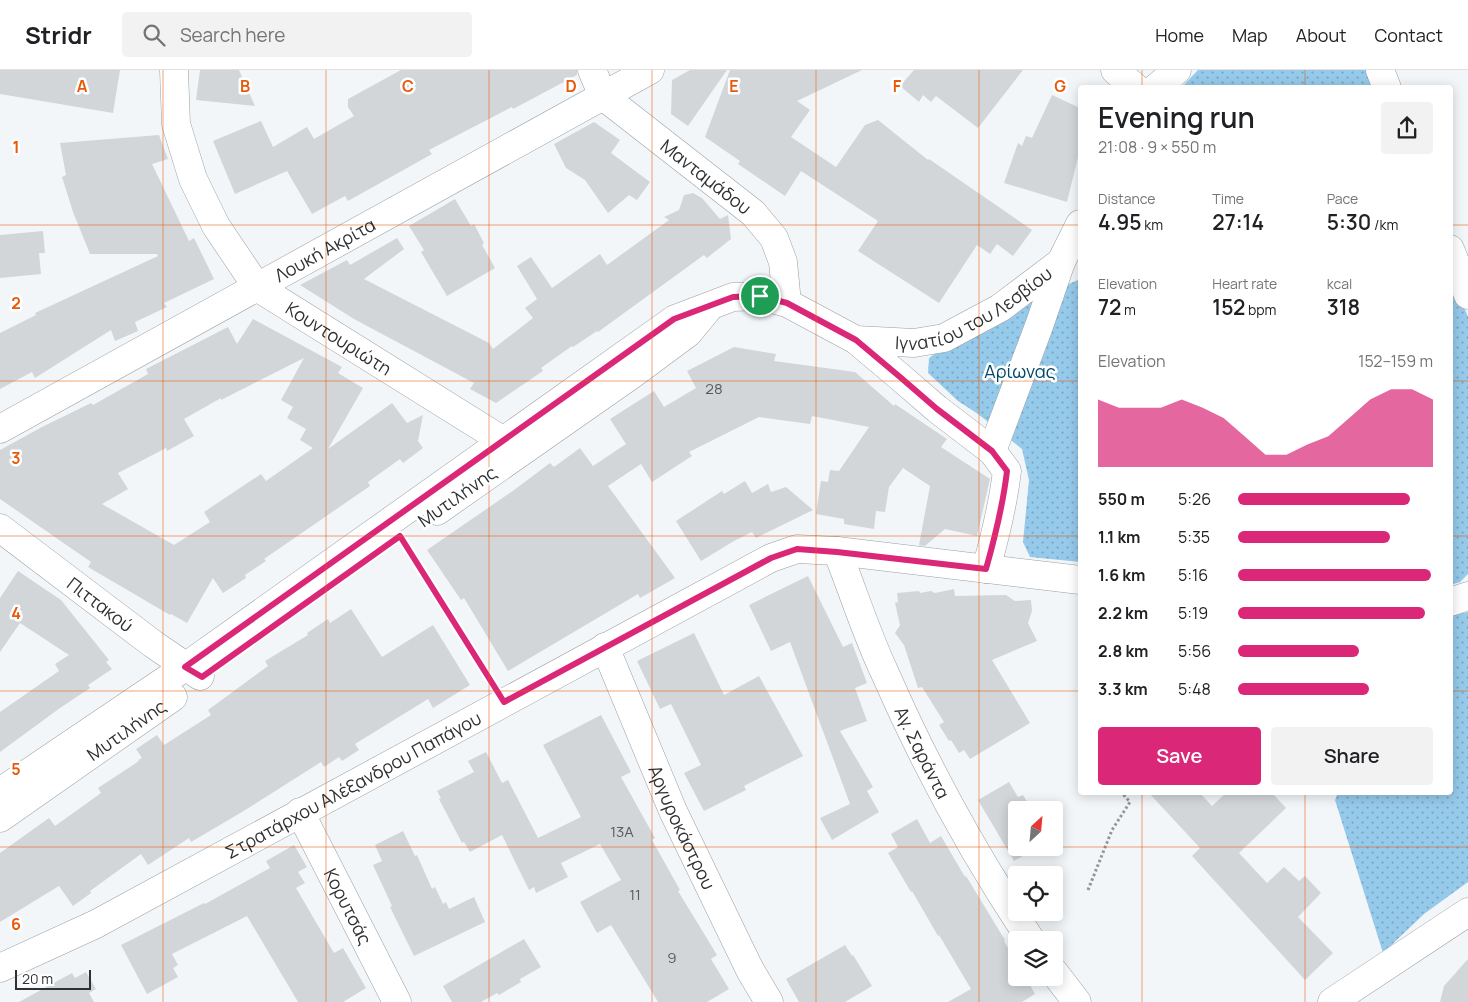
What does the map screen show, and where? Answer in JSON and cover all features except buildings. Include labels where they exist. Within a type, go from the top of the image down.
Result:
[{"type":"street","name":"Κουντουριώτη","points":[[174,70],[176,124],[193,179],[216,226],[257,287],[512,446]]},
{"type":"street","name":"Μανταμάδου","points":[[592,70],[603,96],[753,212],[774,238],[783,262],[787,303]]},
{"type":"street","name":"Λουκή Ακρίτα","points":[[0,428],[650,70]]},
{"type":"street","points":[[1114,70],[1132,85]]},
{"type":"street","points":[[1159,85],[1176,70]]},
{"type":"street","points":[[1380,70],[1386,85]]},
{"type":"street","name":"Ιγνατίου του Λεσβίου","points":[[787,303],[856,340],[914,343],[944,338],[1000,308],[1061,262],[1078,228]]},
{"type":"street","points":[[1453,257],[1468,295]]},
{"type":"street","points":[[992,451],[1061,262]]},
{"type":"street","name":"Μυτιλήνης","points":[[0,792],[194,672],[400,536],[674,319],[733,297],[760,296],[787,303]]},
{"type":"street","points":[[856,340],[937,409],[992,451],[1007,471],[1005,493],[998,527],[986,569]]},
{"type":"street","name":"Μυτιλήνης","points":[[0,818],[194,672],[512,446]]},
{"type":"street","name":"Πιττακού","points":[[0,528],[153,644],[194,672]]},
{"type":"street","name":"Στρατάρχου Αλέξανδρου Παπάγου","points":[[0,968],[96,924],[771,558],[797,549],[1078,580]]},
{"type":"street","name":"Αγ. Σαράντα","points":[[837,552],[883,670],[939,788],[989,874],[1025,931]]},
{"type":"street","points":[[1453,601],[1468,596]]},
{"type":"street","name":"Αργυροκάστρου","points":[[605,647],[673,811],[750,970],[770,1002]]},
{"type":"street","name":"Κορυτσάς","points":[[300,812],[397,1002]]},
{"type":"street","points":[[1332,1002],[1468,912]]},
{"type":"street","points":[[1063,984],[1077,1002]]},
{"type":"path","points":[[400,536],[504,702]]},
{"type":"path","points":[[1088,890],[1112,830],[1130,802],[1124,795]]},
{"type":"green space","points":[[1198,70],[1371,70],[1377,85],[1184,85]]},
{"type":"green space","points":[[1453,279],[1468,317],[1468,574],[1460,582],[1453,584]]},
{"type":"green space","name":"Αρίωνας","points":[[1078,280],[1078,562],[1030,557],[1023,542],[1029,480],[1022,449],[978,414],[958,401],[928,373],[929,358],[946,346],[1001,315]]},
{"type":"green space","points":[[1468,612],[1468,882],[1424,914],[1383,953],[1335,800],[1337,795],[1453,795],[1453,615]]},
{"type":"route","points":[[760,296],[787,303],[856,340],[937,409],[992,451],[1007,471],[1005,493],[998,527],[986,569],[797,549],[771,558],[504,702],[400,536],[202,677],[185,667],[674,319],[733,297],[760,296]]}]
